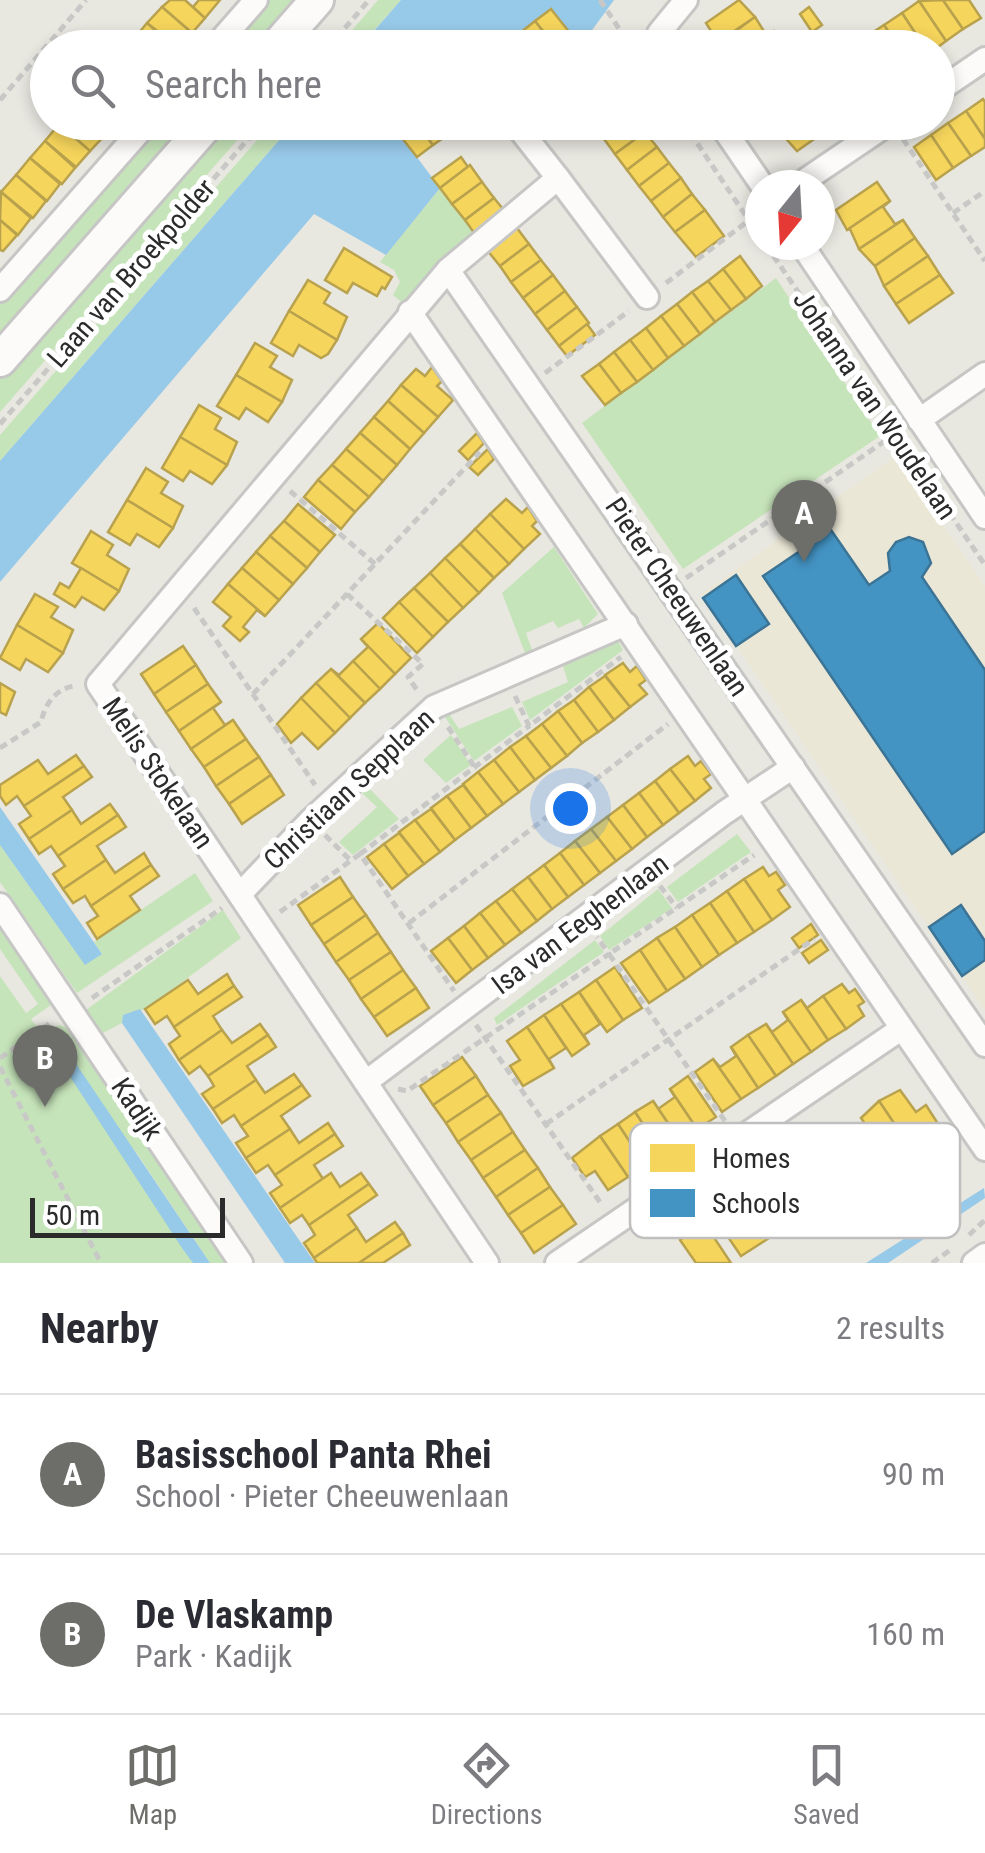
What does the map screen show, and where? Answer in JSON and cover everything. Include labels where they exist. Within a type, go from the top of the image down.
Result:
[{"type":"main road","points":[[290,30],[316,0]]},
{"type":"main road","name":"Laan van Broekpolder","points":[[0,360],[193,140]]},
{"type":"street","points":[[230,30],[256,0]]},
{"type":"street","points":[[670,30],[686,0]]},
{"type":"street","points":[[955,79],[985,59]]},
{"type":"street","points":[[0,290],[132,140]]},
{"type":"street","points":[[528,140],[647,297]]},
{"type":"street","points":[[731,140],[752,170]]},
{"type":"street","points":[[825,170],[878,140]]},
{"type":"street","points":[[448,270],[558,178]]},
{"type":"street","name":"Johanna van Woudelaan","points":[[812,260],[985,517]]},
{"type":"street","name":"Melis Stokelaan","points":[[448,270],[98,684],[487,1263]]},
{"type":"street","name":"Pieter Cheeuwenlaan","points":[[448,270],[985,1045]]},
{"type":"street","name":"Pieter Cheeuwenlaan","points":[[410,312],[985,1149]]},
{"type":"street","points":[[919,420],[985,374]]},
{"type":"street","name":"Christiaan Sepplaan","points":[[240,894],[310,820],[432,709],[505,675],[633,634]]},
{"type":"street","name":"Isa van Eeghenlaan","points":[[366,1082],[794,767]]},
{"type":"street","name":"Kadijk","points":[[0,905],[241,1263]]},
{"type":"street","points":[[763,1123],[901,1029]]},
{"type":"street","points":[[557,1263],[630,1214]]},
{"type":"street","points":[[974,1263],[985,1256]]},
{"type":"path","points":[[60,30],[86,0]]},
{"type":"path","points":[[343,30],[369,0]]},
{"type":"path","points":[[600,0],[620,30]]},
{"type":"path","points":[[0,100],[30,65]]},
{"type":"path","name":"Laan van Broekpolder","points":[[0,424],[247,140]]},
{"type":"path","points":[[695,140],[745,214]]},
{"type":"path","points":[[903,140],[985,261]]},
{"type":"path","points":[[952,213],[985,191]]},
{"type":"path","name":"Johanna van Woudelaan","points":[[776,260],[985,565]]},
{"type":"path","points":[[670,589],[896,434]]},
{"type":"path","points":[[253,694],[496,436]]},
{"type":"path","points":[[272,476],[375,564]]},
{"type":"path","points":[[179,587],[328,804]]},
{"type":"path","points":[[348,594],[423,664],[408,677],[474,766]]},
{"type":"path","points":[[261,925],[351,862],[528,726],[633,634]]},
{"type":"path","points":[[505,675],[528,726]]},
{"type":"path","points":[[0,748],[41,722],[44,707],[64,687],[98,684]]},
{"type":"path","points":[[409,923],[687,710]]},
{"type":"path","points":[[310,820],[351,862]]},
{"type":"path","points":[[366,1082],[407,1091],[774,842]]},
{"type":"path","points":[[360,854],[615,1224]]},
{"type":"path","name":"Christiaan Sepplaan","points":[[0,1058],[159,955],[240,894]]},
{"type":"path","points":[[546,1124],[833,926]]},
{"type":"path","points":[[609,954],[726,1123]]},
{"type":"path","points":[[0,1067],[101,1263]]},
{"type":"shaded area","points":[[896,456],[985,586],[985,1010],[701,594]]},
{"type":"green space","points":[[265,0],[293,0],[267,30],[239,30]]},
{"type":"green space","points":[[378,0],[401,0],[374,30],[352,30]]},
{"type":"green space","points":[[143,140],[172,140],[0,337],[0,305]]},
{"type":"green space","points":[[207,140],[237,140],[0,412],[0,379]]},
{"type":"green space","points":[[257,140],[279,140],[0,461],[0,435]]},
{"type":"green space","points":[[440,188],[474,232],[404,304],[393,295],[400,282],[394,270],[380,262]]},
{"type":"green space","points":[[776,278],[880,436],[683,569],[582,423]]},
{"type":"green space","points":[[554,547],[598,614],[584,628],[579,619],[558,628],[553,621],[526,633],[532,650],[525,653],[502,593]]},
{"type":"green space","points":[[618,641],[623,650],[530,720],[522,702],[568,682],[563,666]]},
{"type":"green space","points":[[512,707],[522,726],[474,761],[445,717],[449,714],[459,729]]},
{"type":"green space","points":[[451,735],[471,765],[446,783],[423,760]]},
{"type":"green space","points":[[368,787],[399,819],[353,855],[339,842],[377,807],[362,793]]},
{"type":"green space","points":[[737,834],[751,852],[678,902],[667,887]]},
{"type":"green space","points":[[0,845],[85,964],[102,954],[94,942],[195,873],[213,901],[77,993],[0,882]]},
{"type":"green space","points":[[658,889],[672,908],[609,950],[600,936]]},
{"type":"green space","points":[[223,910],[241,938],[146,1009],[124,1015],[122,1023],[103,1033],[86,1010]]},
{"type":"green space","points":[[0,928],[51,1005],[31,1019],[42,1034],[59,1025],[69,1028],[229,1263],[210,1263],[138,1155],[49,1043],[193,1263],[0,1263],[0,976],[26,1013],[38,1004],[0,949]]},
{"type":"green space","points":[[595,940],[604,952],[497,1025],[494,1018]]},
{"type":"water","points":[[401,0],[614,0],[592,30],[568,30],[551,9],[523,30],[375,30]]},
{"type":"water","points":[[279,140],[404,140],[440,188],[386,255],[314,214],[0,582],[0,461]]},
{"type":"water","points":[[0,807],[102,954],[85,965],[0,845]]},
{"type":"water","points":[[140,1009],[315,1263],[285,1263],[122,1023],[123,1015]]},
{"type":"water","points":[[58,1037],[210,1263],[193,1263],[182,1248],[48,1043]]},
{"type":"water","points":[[984,1188],[985,1198],[960,1215],[960,1203]]},
{"type":"water","points":[[905,1238],[925,1238],[888,1263],[866,1263]]},
{"type":"building: Homes","points":[[170,0],[185,0],[205,18],[195,30],[189,30],[162,7]]},
{"type":"building: Homes","points":[[199,0],[220,0],[205,18],[193,7]]},
{"type":"building: Homes","points":[[739,0],[755,17],[736,30],[710,30],[706,23]]},
{"type":"building: Homes","points":[[943,0],[963,29],[955,35],[955,30],[939,30],[919,1]]},
{"type":"building: Homes","points":[[943,0],[969,0],[981,18],[963,29]]},
{"type":"building: Homes","points":[[919,1],[939,30],[913,30],[902,13]]},
{"type":"building: Homes","points":[[162,7],[189,30],[156,30],[147,23]]},
{"type":"building: Homes","points":[[809,7],[822,25],[811,30],[800,14]]},
{"type":"building: Homes","points":[[551,9],[568,30],[542,30],[535,21]]},
{"type":"building: Homes","points":[[902,13],[913,30],[887,30],[884,25]]},
{"type":"building: Homes","points":[[755,17],[763,30],[737,30]]},
{"type":"building: Homes","points":[[535,21],[542,30],[524,30]]},
{"type":"building: Homes","points":[[983,99],[985,102],[985,139],[966,111]]},
{"type":"building: Homes","points":[[966,111],[985,139],[985,147],[971,156],[955,133],[955,118]]},
{"type":"building: Homes","points":[[955,133],[971,156],[953,168],[934,140],[955,140]]},
{"type":"building: Homes","points":[[77,140],[100,140],[90,151]]},
{"type":"building: Homes","points":[[77,140],[90,151],[76,167],[45,141]]},
{"type":"building: Homes","points":[[404,140],[429,140],[433,145],[417,157]]},
{"type":"building: Homes","points":[[605,140],[634,140],[615,154]]},
{"type":"building: Homes","points":[[634,140],[651,140],[657,147],[627,170],[615,154]]},
{"type":"building: Homes","points":[[787,140],[813,140],[797,151]]},
{"type":"building: Homes","points":[[924,140],[934,140],[953,168],[936,180],[914,147]]},
{"type":"building: Homes","points":[[45,141],[75,168],[62,184],[30,158]]},
{"type":"building: Homes","points":[[657,147],[669,163],[639,186],[627,170]]},
{"type":"building: Homes","points":[[461,157],[468,167],[440,188],[432,178]]},
{"type":"building: Homes","points":[[30,158],[60,184],[47,201],[16,175]]},
{"type":"building: Homes","points":[[669,163],[681,178],[651,201],[639,186]]},
{"type":"building: Homes","points":[[470,165],[482,182],[452,204],[440,188]]},
{"type":"building: Homes","points":[[16,175],[46,201],[33,218],[1,192]]},
{"type":"building: Homes","points":[[681,178],[692,194],[663,217],[651,201]]},
{"type":"building: Homes","points":[[482,182],[494,198],[465,220],[452,204]]},
{"type":"building: Homes","points":[[877,182],[890,201],[847,230],[836,210]]},
{"type":"building: Homes","points":[[1,192],[31,218],[18,235],[0,220]]},
{"type":"building: Homes","points":[[692,194],[705,210],[675,232],[663,217]]},
{"type":"building: Homes","points":[[494,198],[507,214],[477,237],[465,220]]},
{"type":"building: Homes","points":[[890,201],[883,207],[895,224],[903,220],[859,249],[850,229],[847,230]]},
{"type":"building: Homes","points":[[705,210],[724,236],[696,257],[675,232]]},
{"type":"building: Homes","points":[[0,220],[17,235],[3,251],[0,250]]},
{"type":"building: Homes","points":[[903,220],[915,238],[875,266],[859,249]]},
{"type":"building: Homes","points":[[517,228],[529,244],[500,266],[487,250]]},
{"type":"building: Homes","points":[[915,238],[928,256],[884,286],[875,266]]},
{"type":"building: Homes","points":[[529,244],[541,260],[511,282],[500,266]]},
{"type":"building: Homes","points":[[344,248],[392,277],[377,296],[353,283],[347,293],[325,280]]},
{"type":"building: Homes","points":[[740,256],[762,286],[746,299],[723,269]]},
{"type":"building: Homes","points":[[928,256],[940,275],[896,304],[884,286]]},
{"type":"building: Homes","points":[[541,260],[553,275],[523,298],[511,282]]},
{"type":"building: Homes","points":[[723,269],[746,299],[731,310],[708,281]]},
{"type":"building: Homes","points":[[553,275],[565,291],[535,314],[523,298]]},
{"type":"building: Homes","points":[[940,275],[953,293],[909,323],[896,304]]},
{"type":"building: Homes","points":[[308,280],[330,293],[324,303],[347,317],[337,340],[289,311]]},
{"type":"building: Homes","points":[[708,281],[731,310],[715,322],[692,292]]},
{"type":"building: Homes","points":[[565,291],[577,307],[547,330],[535,314]]},
{"type":"building: Homes","points":[[692,292],[715,322],[700,334],[677,304]]},
{"type":"building: Homes","points":[[677,304],[700,334],[684,346],[661,316]]},
{"type":"building: Homes","points":[[577,307],[589,323],[559,346],[547,330]]},
{"type":"building: Homes","points":[[289,311],[337,340],[328,354],[321,358],[299,345],[293,356],[271,343]]},
{"type":"building: Homes","points":[[661,316],[684,346],[668,358],[646,328]]},
{"type":"building: Homes","points":[[587,324],[595,335],[567,356],[559,346]]},
{"type":"building: Homes","points":[[646,328],[668,358],[653,370],[630,340]]},
{"type":"building: Homes","points":[[630,340],[653,370],[637,382],[614,352]]},
{"type":"building: Homes","points":[[255,343],[277,356],[270,367],[292,380],[282,402],[236,375]]},
{"type":"building: Homes","points":[[614,352],[637,382],[621,393],[599,364]]},
{"type":"building: Homes","points":[[599,364],[621,393],[605,405],[582,376]]},
{"type":"building: Homes","points":[[432,367],[442,381],[437,386],[453,400],[438,417],[401,385],[416,369],[425,376]]},
{"type":"building: Homes","points":[[236,375],[282,402],[268,422],[246,408],[239,419],[217,406]]},
{"type":"building: Homes","points":[[401,385],[438,417],[424,433],[388,401]]},
{"type":"building: Homes","points":[[388,401],[424,433],[410,449],[374,417]]},
{"type":"building: Homes","points":[[199,405],[221,418],[215,429],[237,442],[227,465],[180,437]]},
{"type":"building: Homes","points":[[374,417],[410,449],[397,465],[360,433]]},
{"type":"building: Homes","points":[[360,433],[397,465],[383,481],[346,449]]},
{"type":"building: Homes","points":[[477,433],[484,443],[468,460],[459,451]]},
{"type":"building: Homes","points":[[180,437],[227,465],[212,484],[190,471],[183,481],[162,468]]},
{"type":"building: Homes","points":[[346,449],[383,481],[369,497],[332,465]]},
{"type":"building: Homes","points":[[488,449],[494,459],[478,475],[469,467]]},
{"type":"building: Homes","points":[[332,465],[369,497],[355,512],[318,480]]},
{"type":"building: Homes","points":[[146,468],[168,482],[161,493],[183,506],[173,528],[127,500]]},
{"type":"building: Homes","points":[[318,480],[355,512],[341,529],[304,497]]},
{"type":"building: Homes","points":[[506,499],[522,513],[528,507],[537,521],[532,526],[540,534],[524,549],[490,514]]},
{"type":"building: Homes","points":[[127,500],[173,528],[159,547],[137,534],[130,545],[108,532]]},
{"type":"building: Homes","points":[[298,504],[335,535],[320,552],[284,521]]},
{"type":"building: Homes","points":[[490,514],[524,549],[509,564],[475,529]]},
{"type":"building: Homes","points":[[284,521],[320,552],[307,568],[270,536]]},
{"type":"building: Homes","points":[[475,529],[509,564],[494,578],[460,544]]},
{"type":"building: Homes","points":[[91,531],[113,545],[107,555],[129,569],[119,591],[72,563]]},
{"type":"building: Homes","points":[[270,536],[307,568],[293,584],[256,552]]},
{"type":"building: Homes","points":[[460,544],[494,578],[479,593],[445,558]]},
{"type":"building: Homes","points":[[256,552],[293,584],[279,600],[242,568]]},
{"type":"building: Homes","points":[[445,558],[479,593],[463,608],[430,573]]},
{"type":"building: Homes","points":[[81,568],[119,591],[104,610],[82,597],[75,607],[54,594],[60,583],[69,588]]},
{"type":"building: Homes","points":[[242,568],[279,600],[265,616],[228,584]]},
{"type":"building: Homes","points":[[430,573],[463,608],[448,622],[414,588]]},
{"type":"building: Homes","points":[[228,584],[265,616],[257,610],[243,627],[249,632],[240,641],[223,626],[231,617],[213,602]]},
{"type":"building: Homes","points":[[414,588],[448,622],[433,637],[399,602]]},
{"type":"building: Homes","points":[[35,594],[58,607],[51,617],[73,630],[63,653],[17,625]]},
{"type":"building: Homes","points":[[399,602],[433,637],[417,653],[383,618]]},
{"type":"building: Homes","points":[[378,623],[411,658],[395,674],[361,639]]},
{"type":"building: Homes","points":[[17,625],[63,653],[48,672],[26,659],[20,670],[0,658]]},
{"type":"building: Homes","points":[[361,639],[395,674],[380,689],[353,661],[368,647]]},
{"type":"building: Homes","points":[[183,646],[196,665],[154,694],[141,674]]},
{"type":"building: Homes","points":[[353,661],[380,689],[365,703],[331,669],[339,675]]},
{"type":"building: Homes","points":[[623,663],[630,672],[637,666],[646,680],[639,685],[647,694],[630,707],[605,675]]},
{"type":"building: Homes","points":[[196,665],[208,684],[166,712],[154,694]]},
{"type":"building: Homes","points":[[331,669],[365,703],[350,718],[316,683]]},
{"type":"building: Homes","points":[[605,676],[630,707],[614,720],[589,687]]},
{"type":"building: Homes","points":[[0,683],[15,692],[6,715],[0,712]]},
{"type":"building: Homes","points":[[316,683],[350,718],[335,733],[301,698]]},
{"type":"building: Homes","points":[[208,684],[221,702],[179,731],[166,712]]},
{"type":"building: Homes","points":[[589,687],[614,720],[598,732],[574,700]]},
{"type":"building: Homes","points":[[301,698],[335,733],[318,749],[302,733],[291,743],[277,724]]},
{"type":"building: Homes","points":[[574,700],[598,732],[582,743],[558,711]]},
{"type":"building: Homes","points":[[221,702],[213,708],[225,725],[233,720],[191,749],[179,731]]},
{"type":"building: Homes","points":[[558,711],[582,743],[567,756],[542,724]]},
{"type":"building: Homes","points":[[233,720],[246,739],[204,767],[191,749]]},
{"type":"building: Homes","points":[[542,724],[567,756],[551,768],[526,736]]},
{"type":"building: Homes","points":[[526,736],[551,768],[535,780],[510,747]]},
{"type":"building: Homes","points":[[246,739],[259,757],[216,786],[204,767]]},
{"type":"building: Homes","points":[[510,747],[535,780],[519,792],[494,760]]},
{"type":"building: Homes","points":[[76,755],[84,766],[24,806],[17,796],[6,805],[0,796],[0,785],[38,760],[48,774]]},
{"type":"building: Homes","points":[[688,756],[695,766],[701,761],[711,774],[704,779],[711,788],[695,801],[670,769]]},
{"type":"building: Homes","points":[[259,757],[271,775],[229,804],[216,786]]},
{"type":"building: Homes","points":[[494,760],[519,792],[503,804],[478,772]]},
{"type":"building: Homes","points":[[84,766],[92,777],[63,797],[72,810],[29,839],[19,824],[31,816],[24,806]]},
{"type":"building: Homes","points":[[670,769],[695,801],[679,813],[655,781]]},
{"type":"building: Homes","points":[[478,772],[503,804],[487,816],[463,784]]},
{"type":"building: Homes","points":[[271,775],[284,795],[242,824],[229,804]]},
{"type":"building: Homes","points":[[655,781],[679,813],[663,825],[639,793]]},
{"type":"building: Homes","points":[[463,785],[487,816],[471,828],[447,796]]},
{"type":"building: Homes","points":[[639,793],[663,825],[647,837],[623,805]]},
{"type":"building: Homes","points":[[447,796],[471,828],[455,840],[431,808]]},
{"type":"building: Homes","points":[[110,804],[118,815],[58,856],[51,846],[39,854],[29,839],[72,810],[81,824]]},
{"type":"building: Homes","points":[[623,805],[647,837],[632,849],[607,817]]},
{"type":"building: Homes","points":[[431,809],[455,840],[440,852],[415,820]]},
{"type":"building: Homes","points":[[118,815],[126,827],[97,846],[106,860],[63,889],[53,874],[65,866],[58,856]]},
{"type":"building: Homes","points":[[607,817],[632,849],[616,861],[591,829]]},
{"type":"building: Homes","points":[[415,820],[440,852],[424,864],[399,832]]},
{"type":"building: Homes","points":[[591,829],[616,861],[600,873],[575,841]]},
{"type":"building: Homes","points":[[399,833],[424,864],[408,876],[384,844]]},
{"type":"building: Homes","points":[[575,841],[600,873],[584,885],[560,853]]},
{"type":"building: Homes","points":[[384,844],[408,876],[392,889],[367,857]]},
{"type":"building: Homes","points":[[144,853],[151,865],[91,906],[85,896],[73,903],[63,889],[106,860],[115,873]]},
{"type":"building: Homes","points":[[560,853],[584,885],[568,897],[544,865]]},
{"type":"building: Homes","points":[[151,865],[159,876],[130,896],[140,910],[97,939],[87,923],[98,916],[91,906]]},
{"type":"building: Homes","points":[[544,865],[568,897],[552,909],[528,877]]},
{"type":"building: Homes","points":[[763,867],[769,876],[776,872],[785,885],[778,890],[790,907],[772,920],[744,879]]},
{"type":"building: Homes","points":[[340,877],[353,897],[311,925],[298,905]]},
{"type":"building: Homes","points":[[528,877],[552,909],[537,921],[512,889]]},
{"type":"building: Homes","points":[[744,879],[772,920],[754,932],[727,891]]},
{"type":"building: Homes","points":[[512,889],[537,921],[521,933],[496,901]]},
{"type":"building: Homes","points":[[727,891],[754,932],[737,943],[710,903]]},
{"type":"building: Homes","points":[[353,897],[366,915],[324,944],[311,925]]},
{"type":"building: Homes","points":[[496,901],[521,933],[505,945],[480,913]]},
{"type":"building: Homes","points":[[710,903],[737,943],[719,955],[692,915]]},
{"type":"building: Homes","points":[[480,913],[505,945],[488,958],[464,926]]},
{"type":"building: Homes","points":[[366,915],[378,933],[336,962],[324,944]]},
{"type":"building: Homes","points":[[692,915],[719,955],[702,967],[675,927]]},
{"type":"building: Homes","points":[[811,924],[818,935],[799,948],[792,938]]},
{"type":"building: Homes","points":[[464,926],[488,958],[472,970],[448,938]]},
{"type":"building: Homes","points":[[675,927],[702,967],[685,979],[657,938]]},
{"type":"building: Homes","points":[[378,933],[391,952],[349,980],[336,962]]},
{"type":"building: Homes","points":[[448,938],[472,970],[456,983],[431,951]]},
{"type":"building: Homes","points":[[657,938],[685,979],[667,991],[640,950]]},
{"type":"building: Homes","points":[[821,940],[828,950],[809,963],[802,953]]},
{"type":"building: Homes","points":[[640,950],[667,991],[649,1003],[621,963]]},
{"type":"building: Homes","points":[[391,952],[403,970],[361,999],[349,980]]},
{"type":"building: Homes","points":[[615,967],[642,1008],[623,1020],[596,980]]},
{"type":"building: Homes","points":[[403,970],[416,988],[374,1017],[361,999]]},
{"type":"building: Homes","points":[[227,974],[234,986],[174,1027],[167,1016],[155,1024],[145,1009],[188,980],[198,994]]},
{"type":"building: Homes","points":[[596,980],[623,1020],[607,1032],[579,992]]},
{"type":"building: Homes","points":[[842,984],[849,993],[855,989],[864,1002],[858,1006],[864,1016],[846,1029],[823,996]]},
{"type":"building: Homes","points":[[234,986],[242,997],[213,1016],[222,1030],[179,1060],[169,1044],[180,1036],[174,1027]]},
{"type":"building: Homes","points":[[416,988],[429,1008],[387,1036],[374,1017]]},
{"type":"building: Homes","points":[[579,992],[600,1024],[584,1035],[589,1044],[561,1004]]},
{"type":"building: Homes","points":[[823,996],[846,1029],[828,1040],[801,1000],[807,1008]]},
{"type":"building: Homes","points":[[801,1000],[828,1040],[811,1052],[783,1012]]},
{"type":"building: Homes","points":[[561,1004],[589,1044],[572,1056],[544,1015]]},
{"type":"building: Homes","points":[[783,1012],[811,1052],[793,1064],[766,1024],[772,1032],[788,1020]]},
{"type":"building: Homes","points":[[544,1015],[566,1048],[549,1059],[554,1068],[527,1027]]},
{"type":"building: Homes","points":[[260,1024],[268,1035],[208,1076],[200,1066],[189,1074],[179,1060],[222,1030],[232,1043]]},
{"type":"building: Homes","points":[[766,1024],[793,1064],[776,1076],[748,1035]]},
{"type":"building: Homes","points":[[527,1027],[554,1068],[523,1086],[510,1066],[520,1060],[507,1041]]},
{"type":"building: Homes","points":[[268,1035],[276,1047],[247,1066],[256,1080],[213,1109],[202,1094],[214,1086],[208,1076]]},
{"type":"building: Homes","points":[[748,1035],[776,1076],[758,1088],[731,1047]]},
{"type":"building: Homes","points":[[731,1047],[758,1088],[741,1099],[713,1059],[720,1067],[736,1056]]},
{"type":"building: Homes","points":[[462,1057],[476,1076],[433,1105],[420,1086]]},
{"type":"building: Homes","points":[[713,1059],[741,1099],[722,1112],[695,1072]]},
{"type":"building: Homes","points":[[294,1074],[302,1085],[241,1126],[234,1115],[222,1123],[213,1109],[256,1080],[265,1093]]},
{"type":"building: Homes","points":[[476,1076],[488,1095],[446,1123],[433,1105]]},
{"type":"building: Homes","points":[[688,1076],[716,1117],[706,1123],[693,1123],[670,1089]]},
{"type":"building: Homes","points":[[302,1085],[310,1096],[281,1116],[290,1129],[246,1158],[236,1143],[248,1136],[241,1126]]},
{"type":"building: Homes","points":[[670,1089],[693,1123],[668,1123],[658,1109],[675,1097]]},
{"type":"building: Homes","points":[[900,1090],[916,1112],[926,1105],[937,1123],[894,1123],[879,1101]]},
{"type":"building: Homes","points":[[488,1095],[501,1113],[458,1142],[446,1123]]},
{"type":"building: Homes","points":[[653,1101],[668,1123],[642,1123],[635,1112]]},
{"type":"building: Homes","points":[[879,1101],[894,1123],[864,1123],[861,1118]]},
{"type":"building: Homes","points":[[635,1112],[642,1123],[630,1123],[630,1142],[618,1124]]},
{"type":"building: Homes","points":[[501,1113],[513,1132],[471,1160],[458,1142]]},
{"type":"building: Homes","points":[[328,1123],[335,1134],[275,1175],[268,1165],[256,1173],[246,1158],[290,1129],[299,1143]]},
{"type":"building: Homes","points":[[618,1124],[630,1142],[630,1176],[628,1177],[600,1136]]},
{"type":"building: Homes","points":[[513,1132],[525,1150],[483,1178],[471,1160]]},
{"type":"building: Homes","points":[[335,1134],[343,1146],[314,1165],[323,1179],[280,1208],[270,1193],[282,1185],[275,1175]]},
{"type":"building: Homes","points":[[600,1136],[628,1177],[608,1190],[595,1171],[585,1177],[572,1158]]},
{"type":"building: Homes","points":[[525,1150],[538,1168],[496,1197],[483,1178]]},
{"type":"building: Homes","points":[[538,1168],[550,1187],[508,1215],[496,1197]]},
{"type":"building: Homes","points":[[331,1173],[340,1187],[361,1173],[369,1184],[309,1225],[302,1215],[290,1223],[280,1208]]},
{"type":"building: Homes","points":[[369,1184],[377,1195],[348,1215],[357,1228],[314,1258],[304,1243],[315,1235],[309,1225]]},
{"type":"building: Homes","points":[[550,1187],[563,1205],[521,1233],[508,1215]]},
{"type":"building: Homes","points":[[563,1205],[576,1224],[534,1253],[521,1233]]},
{"type":"building: Homes","points":[[395,1222],[403,1233],[359,1263],[317,1263],[314,1258],[357,1228],[366,1242]]},
{"type":"building: Homes","points":[[403,1233],[410,1245],[383,1263],[359,1263]]},
{"type":"building: Homes","points":[[714,1238],[731,1263],[696,1263],[680,1240]]},
{"type":"building: Homes","points":[[729,1238],[769,1238],[741,1256]]},
{"type":"building: Schools","points":[[831,530],[869,585],[890,571],[888,553],[896,542],[909,537],[923,542],[931,563],[922,577],[985,670],[985,831],[952,854],[763,576]]},
{"type":"building: Schools","points":[[736,575],[769,624],[736,646],[703,598]]},
{"type":"building: Schools","points":[[961,905],[985,941],[985,960],[962,976],[929,927]]},
{"type":"place","name":"Basisschool Panta Rhei","points":[[804,562]]},
{"type":"place","name":"De Vlaskamp","points":[[45,1107]]}]
